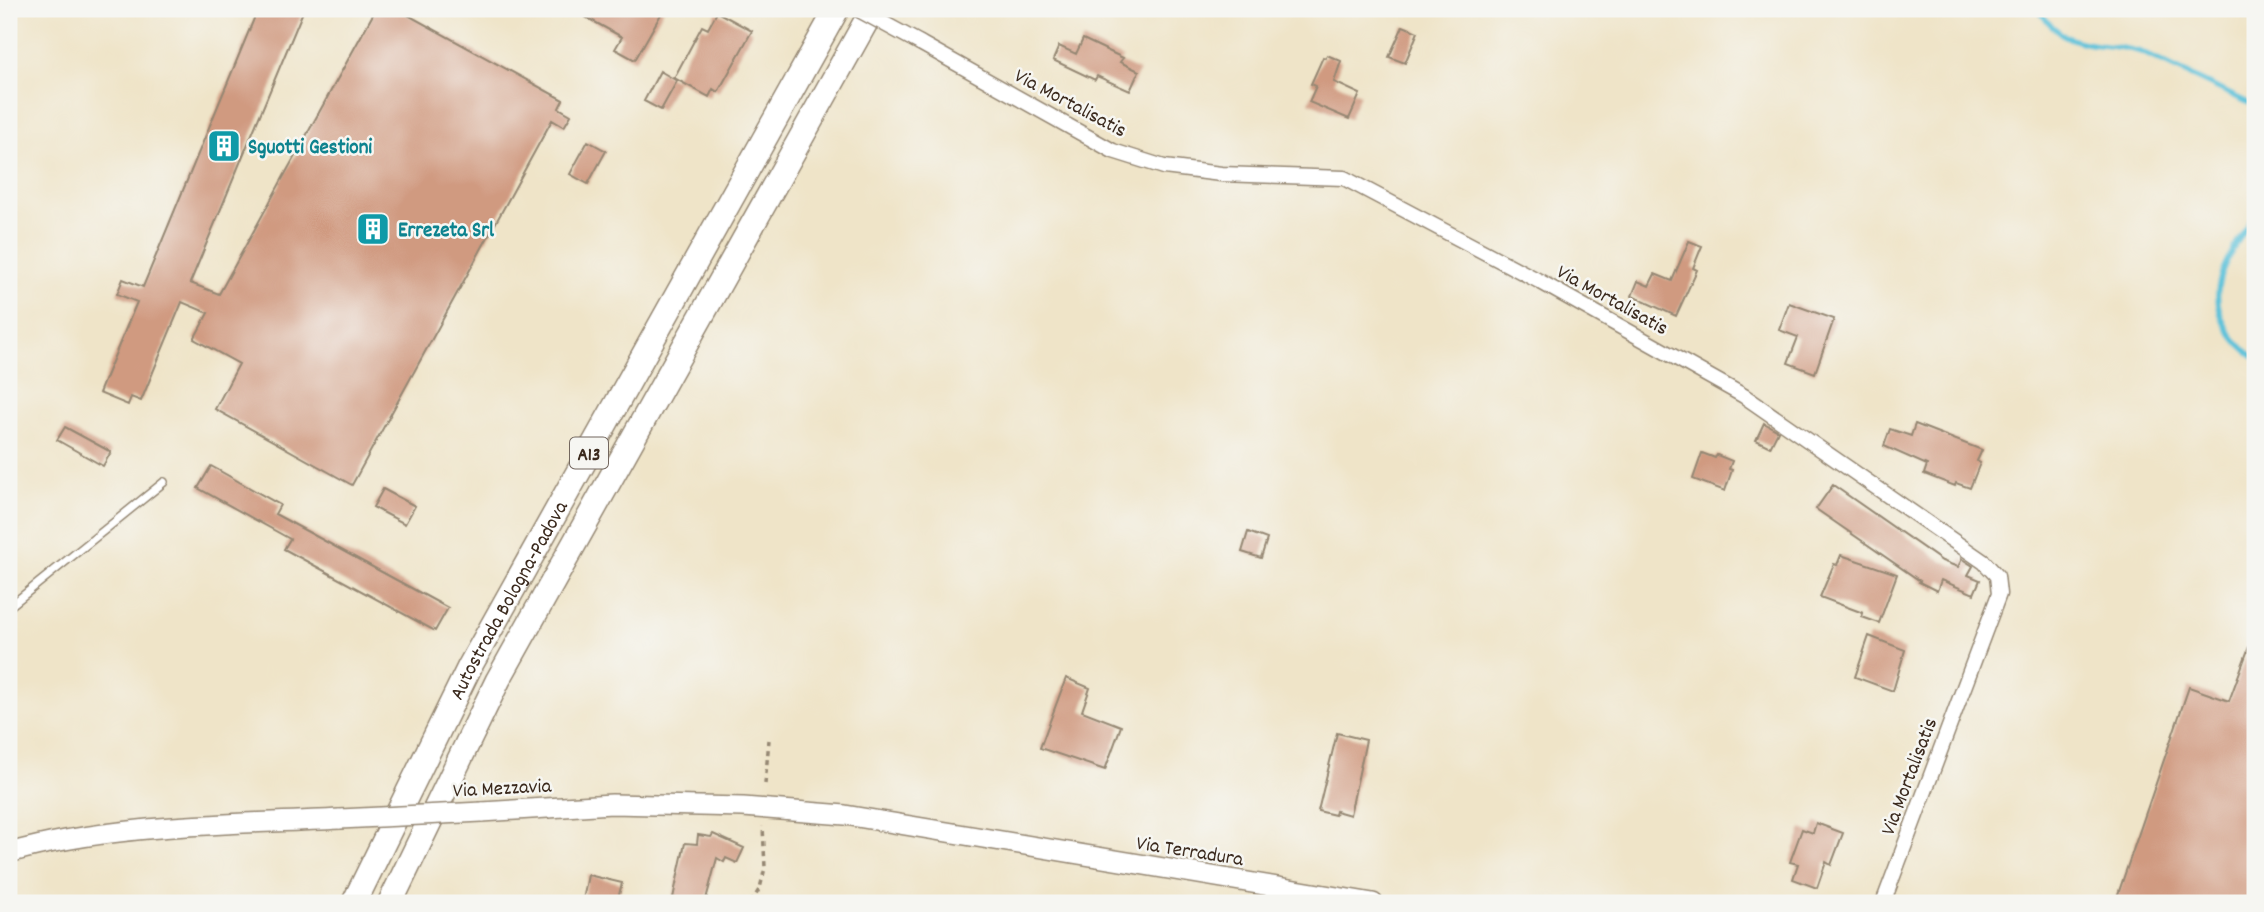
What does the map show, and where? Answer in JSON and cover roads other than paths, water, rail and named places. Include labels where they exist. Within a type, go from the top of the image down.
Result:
[{"type":"highway","name":"Autostrada Bologna-Padova","points":[[354,903],[470,666],[837,9]]},
{"type":"highway","name":"Autostrada Bologna-Padova","points":[[390,903],[498,680],[873,9]]},
{"type":"main road","name":"Via Mezzavia","points":[[9,853],[58,839],[111,833],[612,804],[743,807],[845,815],[999,841]]},
{"type":"main road","name":"Via Terradura","points":[[999,841],[1373,903]]},
{"type":"street","name":"Via Mortalisatis","points":[[857,9],[1113,151],[1175,169],[1221,174],[1345,178],[1539,281],[1744,396],[1984,562],[1997,576],[1999,594],[1883,903]]},
{"type":"lane","points":[[9,607],[164,482]]},
{"type":"waterway","points":[[2038,9],[2049,24],[2072,39],[2141,52],[2255,106]]},
{"type":"waterway","points":[[2255,214],[2223,269],[2218,299],[2228,330],[2240,345],[2255,357]]},
{"type":"place","name":"Sguotti Gestioni","points":[[224,146]]},
{"type":"place","name":"Errezeta Srl","points":[[373,229]]}]
